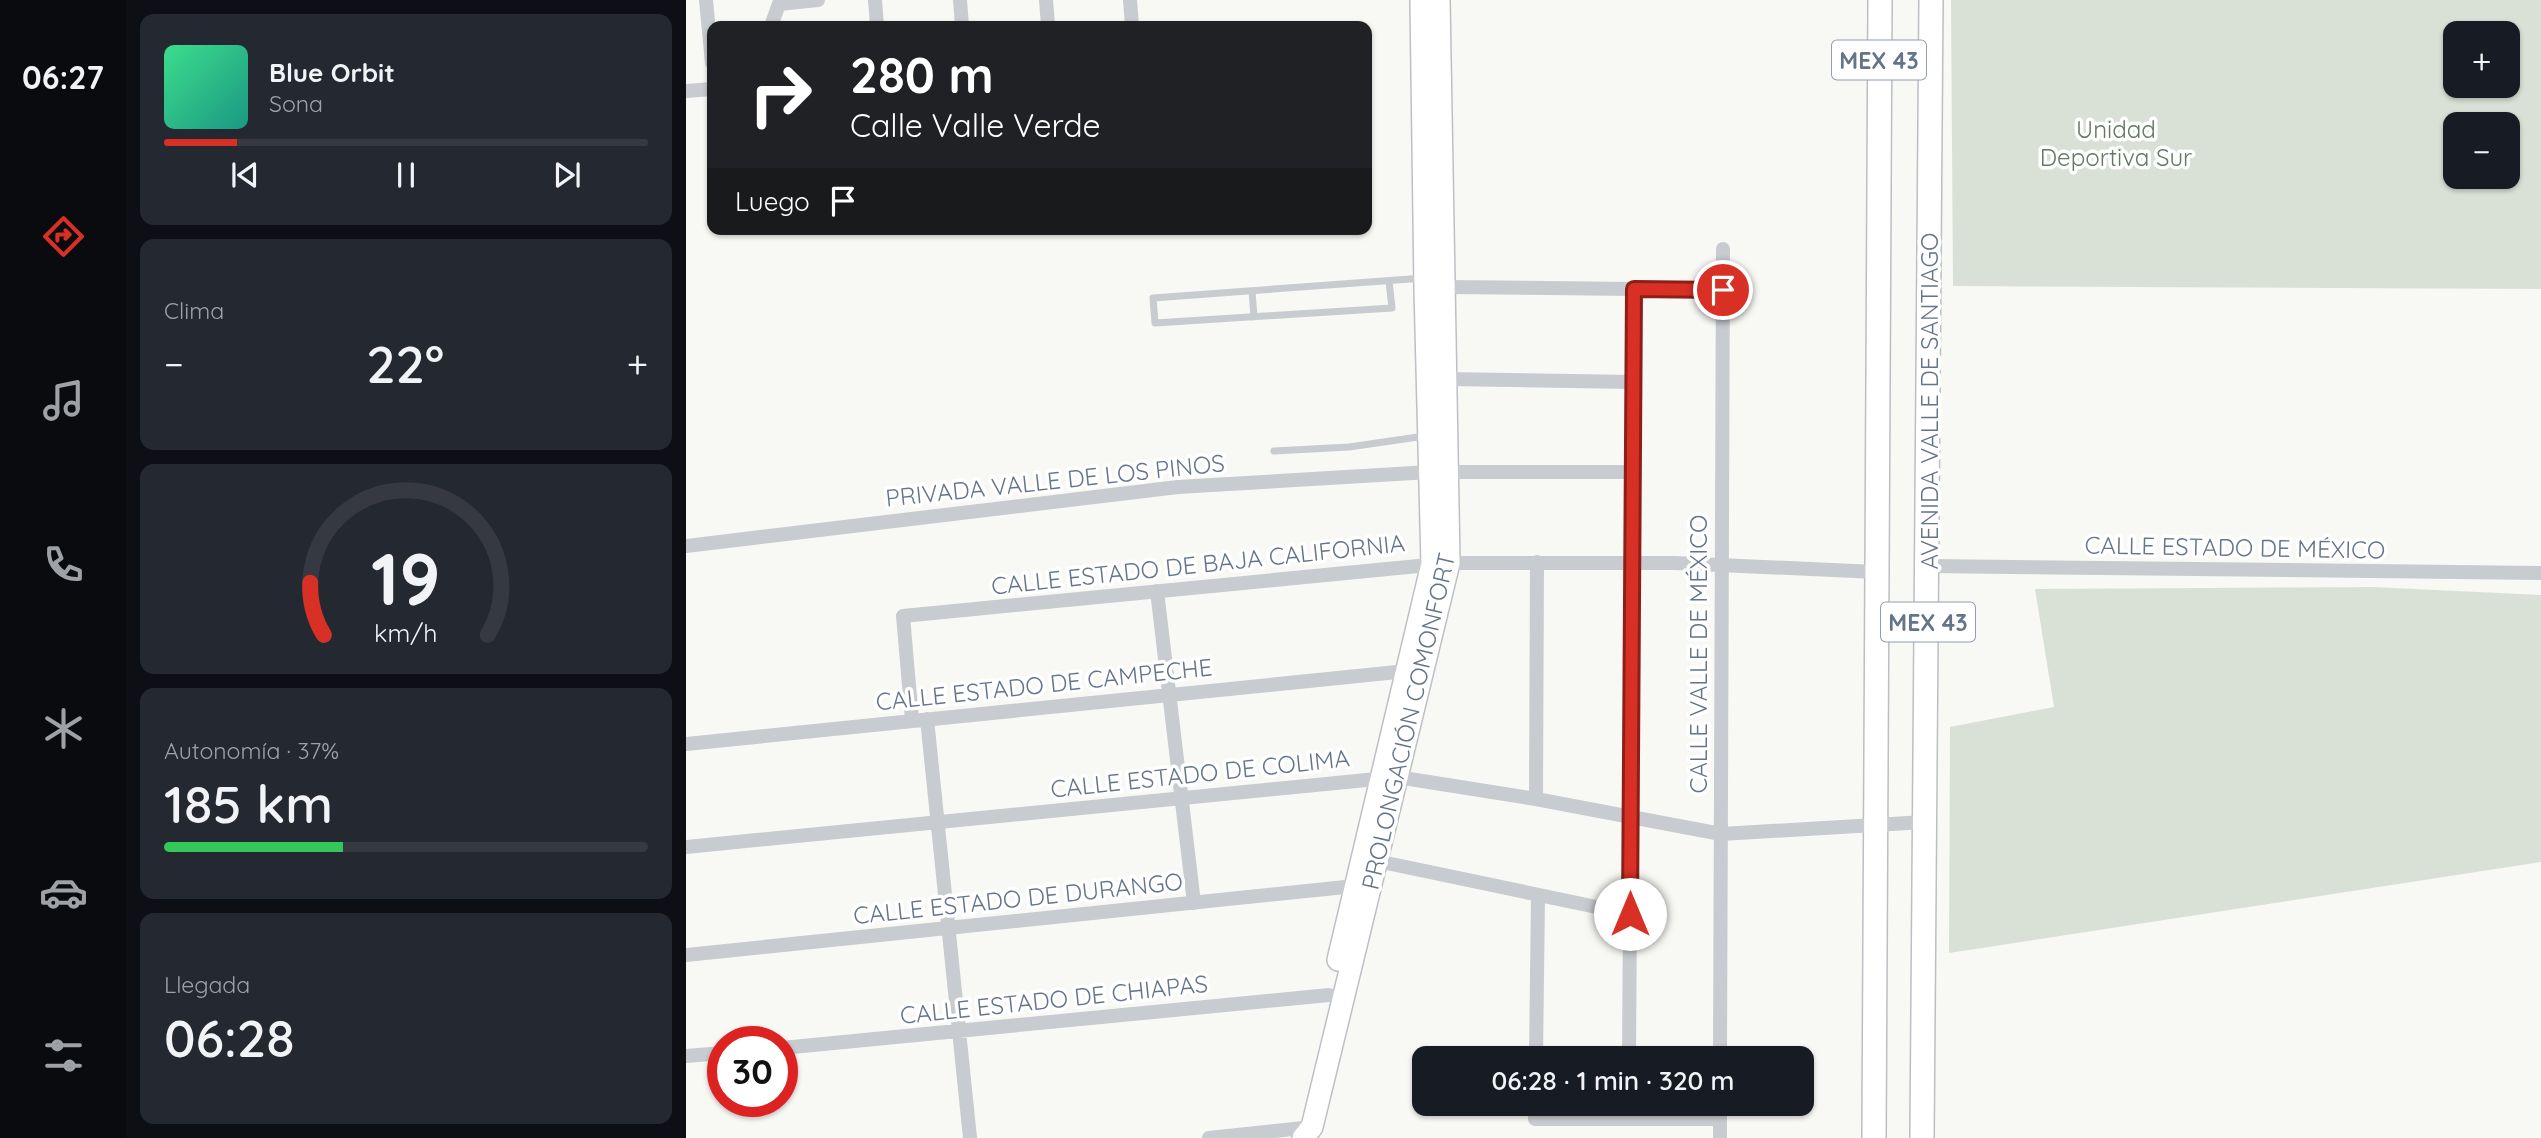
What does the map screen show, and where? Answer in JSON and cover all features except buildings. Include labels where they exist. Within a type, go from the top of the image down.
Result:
[{"type":"main road","name":"MEX 43","points":[[1874,1138],[1880,0]]},
{"type":"main road","name":"AVENIDA VALLE DE SANTIAGO","points":[[1922,1138],[1929,566],[1931,0]]},
{"type":"street","points":[[706,0],[708,21]]},
{"type":"street","points":[[773,21],[779,4],[818,0]]},
{"type":"street","points":[[874,0],[876,21]]},
{"type":"street","points":[[960,0],[962,21]]},
{"type":"street","points":[[1046,0],[1048,21]]},
{"type":"street","points":[[1130,0],[1132,21]]},
{"type":"street","name":"PROLONGACIÓN COMONFORT","points":[[1421,0],[1424,278],[1429,436],[1439,472]]},
{"type":"street","name":"PROLONGACIÓN COMONFORT","points":[[1304,1133],[1329,995],[1355,886],[1390,778],[1441,564],[1439,472],[1446,379],[1440,0]]},
{"type":"street","points":[[686,91],[707,89]]},
{"type":"street","name":"CALLE VALLE DE MÉXICO","points":[[1720,1046],[1723,249]]},
{"type":"street","points":[[1445,287],[1723,290]]},
{"type":"street","points":[[1629,1046],[1634,289]]},
{"type":"street","points":[[1446,379],[1633,382]]},
{"type":"street","name":"PRIVADA VALLE DE LOS PINOS","points":[[686,546],[1094,495],[1262,481],[1439,472],[1633,472]]},
{"type":"street","points":[[1536,799],[1537,562]]},
{"type":"street","name":"CALLE ESTADO DE BAJA CALIFORNIA","points":[[919,719],[903,616],[1441,564],[1632,562],[1876,572]]},
{"type":"street","name":"PROLONGACIÓN COMONFORT","points":[[1304,1133],[1377,861],[1407,671],[1441,564]]},
{"type":"street","name":"CALLE ESTADO DE MÉXICO","points":[[1929,566],[2541,573]]},
{"type":"street","points":[[1157,591],[1194,902]]},
{"type":"street","name":"CALLE ESTADO DE CAMPECHE","points":[[686,744],[1407,671]]},
{"type":"street","points":[[919,719],[937,822],[970,1138]]},
{"type":"street","name":"CALLE ESTADO DE COLIMA","points":[[686,847],[1390,778],[1536,799],[1721,834],[1925,822]]},
{"type":"street","points":[[1377,861],[1630,914]]},
{"type":"street","name":"CALLE ESTADO DE DURANGO","points":[[686,955],[1355,886]]},
{"type":"street","points":[[1536,1046],[1538,895]]},
{"type":"street","name":"CALLE ESTADO DE CHIAPAS","points":[[798,1046],[1329,995]]},
{"type":"street","points":[[686,1056],[707,1054]]},
{"type":"street","points":[[1720,1116],[1720,1138]]},
{"type":"street","points":[[1209,1138],[1304,1133]]},
{"type":"lane","points":[[1389,281],[1392,309],[1155,323],[1153,298],[1424,278]]},
{"type":"lane","points":[[1252,291],[1254,317]]},
{"type":"lane","points":[[1274,451],[1349,447],[1429,436]]},
{"type":"green space","name":"Unidad Deportiva Sur","points":[[1951,0],[2541,0],[2541,289],[1953,286]]},
{"type":"green space","points":[[2372,587],[2541,595],[2541,862],[1949,953],[1950,727],[2054,707],[2035,589]]},
{"type":"route","points":[[1630,914],[1634,289],[1723,290]]}]
